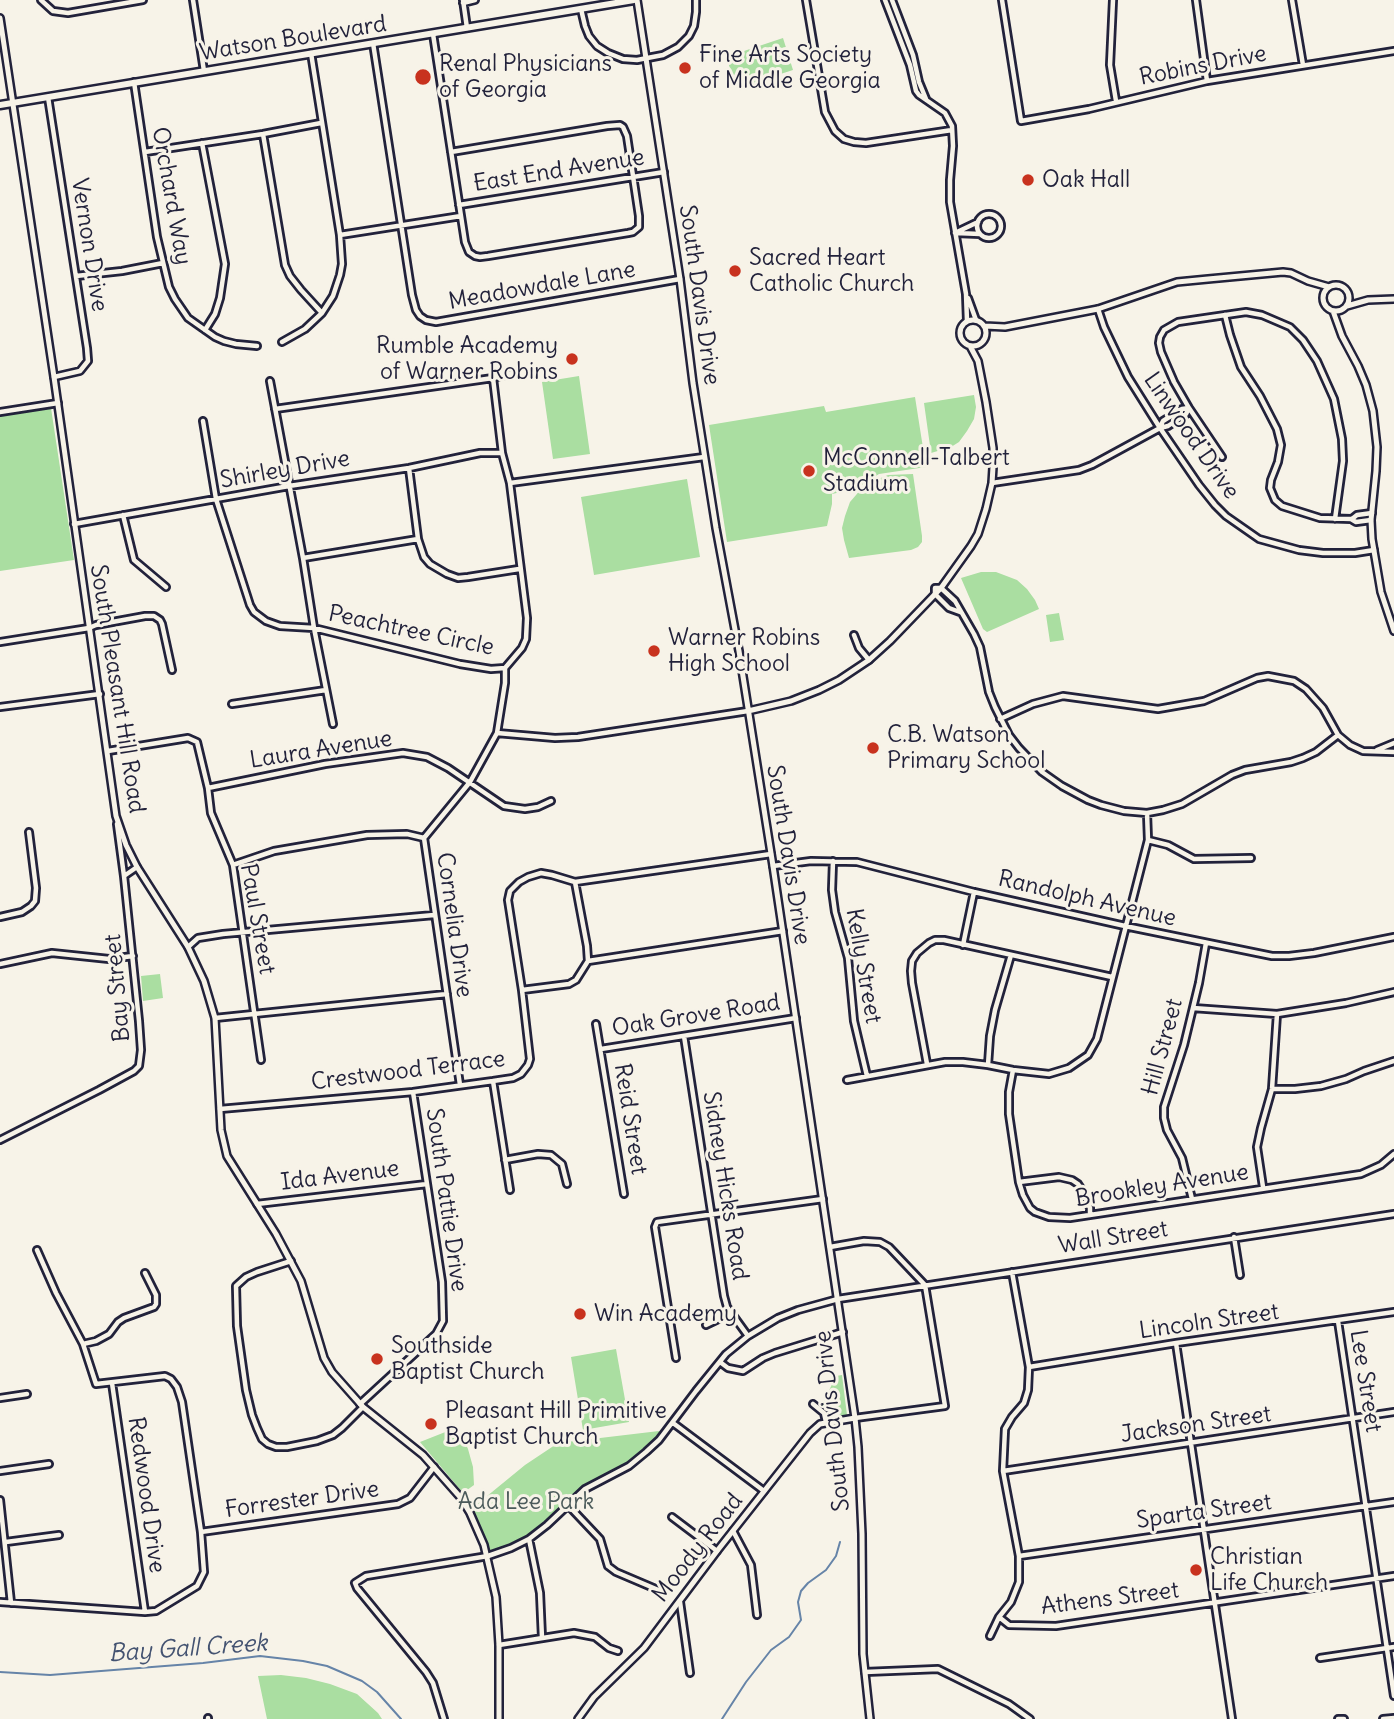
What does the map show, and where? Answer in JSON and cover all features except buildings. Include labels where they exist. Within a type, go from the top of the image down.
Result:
[{"type":"main road","name":"Watson Boulevard","points":[[0,105],[610,2],[635,0]]},
{"type":"street","points":[[41,0],[53,11],[68,13],[119,2],[143,0]]},
{"type":"street","points":[[192,0],[204,71]]},
{"type":"street","points":[[467,28],[463,1],[475,0]]},
{"type":"street","name":"South Davis Drive","points":[[635,0],[664,172],[705,457],[773,866],[855,1418],[862,1534],[862,1616],[870,1719]]},
{"type":"street","points":[[581,9],[584,26],[597,46],[624,59],[646,59],[663,55],[678,47],[689,36],[695,19],[696,0]]},
{"type":"street","points":[[806,0],[825,112],[835,131],[844,139],[866,143],[952,130]]},
{"type":"street","points":[[885,0],[910,65],[916,91],[950,121],[953,146],[950,195],[966,294],[967,321]]},
{"type":"street","points":[[892,0],[913,55],[926,100]]},
{"type":"street","name":"Robins Drive","points":[[1002,0],[1020,121],[1089,109],[1207,81],[1394,51]]},
{"type":"street","points":[[1113,0],[1110,65],[1116,101]]},
{"type":"street","points":[[1196,0],[1207,81]]},
{"type":"street","points":[[1292,0],[1303,65]]},
{"type":"street","name":"South Pleasant Hill Road","points":[[0,18],[116,816],[137,867],[188,947],[204,981],[215,1018],[221,1130],[227,1156],[301,1281],[324,1357],[332,1372],[361,1406],[423,1455],[470,1513],[488,1556],[496,1597],[499,1719]]},
{"type":"street","points":[[432,34],[459,205],[467,248],[475,256],[628,233],[637,230],[640,223],[627,136],[620,125],[451,152]]},
{"type":"street","name":"Meadowdale Lane","points":[[373,43],[412,295],[416,310],[426,320],[436,322],[680,279]]},
{"type":"street","points":[[282,342],[304,329],[322,313],[333,296],[342,264],[340,235],[311,53]]},
{"type":"street","name":"Orchard Way","points":[[134,82],[157,237],[169,287],[180,309],[205,330],[224,341],[257,346]]},
{"type":"street","name":"Vernon Drive","points":[[48,97],[88,361],[80,371],[54,377]]},
{"type":"street","points":[[145,152],[321,123]]},
{"type":"street","points":[[263,134],[285,265],[290,276],[322,313]]},
{"type":"street","points":[[202,143],[225,264],[220,298],[215,314],[205,330]]},
{"type":"street","name":"East End Avenue","points":[[459,205],[664,172]]},
{"type":"street","points":[[956,233],[988,215],[998,218],[1002,227],[992,238],[985,238],[980,234],[978,222]]},
{"type":"street","name":"East End Avenue","points":[[340,235],[461,216]]},
{"type":"street","points":[[956,233],[980,234]]},
{"type":"street","points":[[76,276],[163,263]]},
{"type":"street","points":[[497,733],[555,738],[578,737],[748,711],[791,701],[819,690],[869,660],[941,588],[978,534],[986,509],[992,483],[993,448],[978,361],[971,346],[964,342],[960,335],[961,327],[967,321],[975,320],[985,326],[1005,327],[1098,309],[1177,282],[1283,272],[1329,286],[1340,285],[1349,293],[1367,300]]},
{"type":"street","points":[[1308,281],[1323,295],[1326,307],[1333,311],[1367,300],[1394,299]]},
{"type":"street","points":[[1323,295],[1329,286]]},
{"type":"street","points":[[1347,306],[1349,293]]},
{"type":"street","points":[[966,294],[975,320]]},
{"type":"street","name":"Linwood Drive","points":[[1098,309],[1128,377],[1199,485],[1226,516],[1259,539],[1299,550],[1323,553],[1374,550]]},
{"type":"street","points":[[1341,310],[1342,336],[1366,385],[1373,411],[1377,447],[1372,517],[1374,550],[1381,592],[1394,631]]},
{"type":"street","points":[[1333,311],[1341,330]]},
{"type":"street","points":[[1222,457],[1174,382],[1158,343],[1164,330],[1178,322],[1246,312],[1262,315],[1290,327],[1303,340],[1317,361],[1334,399],[1342,439],[1343,461],[1335,519]]},
{"type":"street","points":[[1225,315],[1241,367],[1266,405],[1277,429],[1281,445],[1279,462],[1270,488],[1275,500],[1282,506],[1320,518],[1351,519],[1357,515],[1372,517]]},
{"type":"street","points":[[985,326],[986,336]]},
{"type":"street","points":[[978,361],[980,344],[986,336],[1005,327]]},
{"type":"street","points":[[971,346],[980,344]]},
{"type":"street","points":[[275,409],[514,373]]},
{"type":"street","name":"Peachtree Circle","points":[[203,421],[216,499],[254,612],[266,621],[280,626],[314,628],[460,664],[491,669],[505,668],[526,639],[527,618],[510,483],[502,453],[493,378]]},
{"type":"street","points":[[270,381],[333,724]]},
{"type":"street","points":[[0,412],[58,403]]},
{"type":"street","points":[[992,483],[1079,470],[1168,426],[1186,414],[1189,408]]},
{"type":"street","name":"Shirley Drive","points":[[74,524],[409,468],[480,453],[502,453]]},
{"type":"street","points":[[510,483],[705,457]]},
{"type":"street","points":[[409,468],[418,539],[424,557],[436,569],[458,578],[519,569]]},
{"type":"street","points":[[123,516],[134,560],[166,587]]},
{"type":"street","points":[[303,558],[418,539]]},
{"type":"street","points":[[941,588],[955,601],[980,646],[989,692],[1000,719],[1018,748],[1041,772],[1075,794],[1101,805],[1147,813],[1182,804],[1245,770],[1303,758],[1316,752],[1338,735]]},
{"type":"street","points":[[936,594],[949,607],[960,612]]},
{"type":"street","points":[[0,642],[154,616],[162,624],[172,670]]},
{"type":"street","points":[[854,635],[859,648],[869,660]]},
{"type":"street","name":"Cornelia Drive","points":[[460,1085],[424,838],[470,782],[497,733],[505,668]]},
{"type":"street","points":[[1000,719],[1033,704],[1063,696],[1158,709],[1204,701],[1257,678],[1268,676],[1294,681],[1315,697],[1338,735],[1356,748],[1363,751],[1377,750],[1394,743]]},
{"type":"street","points":[[233,704],[326,690]]},
{"type":"street","points":[[0,707],[100,694]]},
{"type":"street","name":"Paul Street","points":[[108,751],[191,738],[197,742],[212,818],[233,865],[261,1060]]},
{"type":"street","points":[[1377,750],[1394,752]]},
{"type":"street","name":"Laura Avenue","points":[[208,788],[394,753],[426,757],[448,768],[504,806],[525,809],[551,802]]},
{"type":"street","points":[[847,1080],[927,1064],[963,1062],[1013,1070],[1057,1073],[1088,1055],[1097,1039],[1148,840],[1147,813]]},
{"type":"street","name":"Bay Street","points":[[0,1140],[99,1090],[139,1066],[141,1050],[133,956],[116,816]]},
{"type":"street","points":[[0,917],[22,912],[35,901],[36,888],[29,832]]},
{"type":"street","points":[[233,865],[274,851],[367,835],[407,834],[424,838]]},
{"type":"street","points":[[1148,840],[1177,848],[1194,859],[1251,858]]},
{"type":"street","name":"Crestwood Terrace","points":[[220,1109],[413,1092],[513,1078],[521,1074],[530,1059],[508,900],[510,891],[523,879],[541,873],[575,882],[771,854]]},
{"type":"street","name":"Randolph Avenue","points":[[773,866],[811,861],[856,862],[974,892],[1263,954],[1289,956],[1393,937]]},
{"type":"street","name":"Kelly Street","points":[[833,861],[832,890],[835,912],[848,958],[854,1021],[867,1076]]},
{"type":"street","points":[[124,876],[137,867]]},
{"type":"street","points":[[522,990],[569,984],[576,980],[588,961],[575,882]]},
{"type":"street","points":[[963,945],[974,892]]},
{"type":"street","points":[[188,947],[198,938],[223,934],[434,915]]},
{"type":"street","points":[[588,961],[783,931]]},
{"type":"street","points":[[1393,937],[1394,946]]},
{"type":"street","points":[[927,1064],[912,983],[912,961],[922,947],[935,940],[1112,977]]},
{"type":"street","name":"Hill Street","points":[[1192,1199],[1182,1158],[1167,1130],[1164,1107],[1177,1072],[1206,943]]},
{"type":"street","points":[[0,964],[52,953],[108,959],[133,956]]},
{"type":"street","points":[[988,1065],[995,1010],[1011,955]]},
{"type":"street","points":[[1193,1008],[1277,1014],[1332,1006],[1394,992]]},
{"type":"street","points":[[215,1018],[447,994]]},
{"type":"street","points":[[1263,1188],[1257,1147],[1272,1089],[1277,1014]]},
{"type":"street","name":"Oak Grove Road","points":[[601,1049],[796,1018]]},
{"type":"street","name":"Reid Street","points":[[596,1024],[624,1194]]},
{"type":"street","name":"Sidney Hicks Road","points":[[684,1036],[724,1296],[731,1313],[748,1336]]},
{"type":"street","points":[[1272,1089],[1321,1086],[1394,1062]]},
{"type":"street","name":"Brookley Avenue","points":[[1013,1070],[1009,1114],[1019,1182],[1030,1208],[1049,1217],[1063,1219],[1361,1174],[1381,1165],[1394,1154]]},
{"type":"street","points":[[493,1081],[510,1190]]},
{"type":"street","name":"South Pattie Drive","points":[[361,1406],[436,1334],[443,1321],[442,1282],[413,1092]]},
{"type":"street","points":[[505,1160],[538,1154],[551,1155],[562,1164],[566,1184]]},
{"type":"street","points":[[1019,1182],[1059,1177],[1072,1180],[1082,1190],[1090,1208],[1090,1215]]},
{"type":"street","name":"Ida Avenue","points":[[257,1204],[427,1184]]},
{"type":"street","points":[[676,1358],[655,1224],[660,1220],[823,1199]]},
{"type":"street","name":"Wall Street","points":[[444,1719],[433,1683],[426,1672],[355,1583],[366,1576],[488,1556],[529,1539],[585,1489],[629,1466],[659,1440],[720,1362],[748,1336],[778,1318],[838,1299],[1394,1214]]},
{"type":"street","points":[[1234,1237],[1240,1275]]},
{"type":"street","points":[[813,1405],[824,1413],[826,1422],[945,1406],[925,1285],[889,1247],[880,1242],[864,1241],[830,1248]]},
{"type":"street","points":[[0,1602],[156,1611],[197,1586],[204,1572],[201,1532],[182,1402],[177,1387],[165,1376],[96,1384],[83,1345],[37,1250]]},
{"type":"street","points":[[291,1261],[246,1277],[236,1286],[237,1326],[246,1390],[262,1439],[276,1447],[317,1441],[342,1428],[361,1406]]},
{"type":"street","points":[[990,1636],[999,1617],[1011,1602],[1019,1582],[1019,1556],[1003,1471],[1005,1429],[1024,1403],[1028,1390],[1028,1367],[1012,1272]]},
{"type":"street","points":[[83,1345],[103,1338],[124,1318],[154,1307],[156,1295],[145,1273]]},
{"type":"street","name":"Lincoln Street","points":[[1028,1367],[1394,1312]]},
{"type":"street","points":[[706,1325],[731,1313]]},
{"type":"street","name":"Lee Street","points":[[1338,1321],[1394,1696]]},
{"type":"street","points":[[720,1362],[729,1368],[743,1371],[775,1353],[843,1332]]},
{"type":"street","points":[[1176,1343],[1232,1719]]},
{"type":"street","name":"Redwood Drive","points":[[112,1382],[145,1612]]},
{"type":"street","points":[[0,1398],[27,1394]]},
{"type":"street","name":"Jackson Street","points":[[1003,1471],[1394,1412]]},
{"type":"street","name":"Moody Road","points":[[579,1719],[594,1697],[644,1648],[810,1433],[820,1423],[826,1422]]},
{"type":"street","points":[[673,1423],[764,1491]]},
{"type":"street","points":[[0,1471],[49,1464]]},
{"type":"street","name":"Forrester Drive","points":[[201,1532],[398,1504],[410,1498],[434,1467]]},
{"type":"street","points":[[0,1500],[11,1603]]},
{"type":"street","name":"Sparta Street","points":[[1019,1556],[1394,1502]]},
{"type":"street","points":[[567,1504],[600,1539],[608,1566],[663,1592]]},
{"type":"street","points":[[673,1517],[717,1551]]},
{"type":"street","points":[[733,1531],[751,1565],[757,1615]]},
{"type":"street","points":[[6,1542],[60,1535]]},
{"type":"street","points":[[529,1539],[540,1592],[542,1639]]},
{"type":"street","name":"Athens Street","points":[[999,1617],[1009,1625],[1056,1626],[1394,1576]]},
{"type":"street","points":[[680,1601],[690,1672]]},
{"type":"street","points":[[499,1645],[575,1633],[595,1637],[609,1648],[618,1651]]},
{"type":"street","points":[[1320,1658],[1394,1647]]},
{"type":"street","points":[[865,1672],[938,1669],[1009,1704],[1030,1719]]},
{"type":"street","points":[[1383,1719],[1394,1718]]},
{"type":"street","points":[[1338,1719],[1344,1719]]},
{"type":"green space","points":[[783,38],[793,70],[737,88],[726,57]]},
{"type":"green space","points":[[579,376],[590,454],[553,459],[542,382]]},
{"type":"green space","points":[[974,395],[974,419],[959,442],[931,453],[924,403]]},
{"type":"green space","name":"McConnell-Talbert Stadium","points":[[915,397],[926,467],[879,474],[855,489],[832,494],[827,526],[727,542],[709,425],[824,406],[826,412]]},
{"type":"green space","points":[[51,408],[74,560],[0,571],[0,416]]},
{"type":"green space","points":[[913,474],[922,542],[911,550],[849,558],[842,528],[850,502],[862,488],[876,480],[888,475]]},
{"type":"green space","points":[[687,479],[700,557],[594,575],[581,497]]},
{"type":"green space","points":[[981,572],[996,572],[1017,580],[1027,589],[1039,609],[987,632],[983,629],[961,578]]},
{"type":"green space","points":[[1059,613],[1064,640],[1050,642],[1046,615]]},
{"type":"green space","points":[[160,974],[163,998],[143,1001],[141,976]]},
{"type":"green space","points":[[616,1349],[629,1422],[583,1430],[571,1357]]},
{"type":"green space","points":[[842,1375],[847,1415],[829,1419],[821,1407],[836,1376]]},
{"type":"green space","points":[[458,1427],[473,1467],[474,1485],[463,1493],[420,1442]]},
{"type":"green space","name":"Ada Lee Park","points":[[659,1431],[659,1435],[628,1465],[584,1488],[528,1538],[489,1555],[470,1510],[525,1465],[558,1443]]},
{"type":"green space","points":[[281,1675],[330,1684],[357,1694],[382,1719],[267,1719],[258,1676]]},
{"type":"waterway","points":[[722,1719],[771,1650],[789,1637],[801,1620],[798,1602],[801,1591],[826,1570],[836,1556],[840,1542]]},
{"type":"waterway","name":"Bay Gall Creek","points":[[0,1672],[50,1675],[260,1656],[303,1661],[327,1666],[362,1681],[377,1692],[401,1719]]},
{"type":"place","name":"Fine Arts Society of Middle Georgia","points":[[685,68]]},
{"type":"place","name":"Renal Physicians of Georgia","points":[[423,77]]},
{"type":"place","name":"Oak Hall","points":[[1028,180]]},
{"type":"place","name":"Sacred Heart Catholic Church","points":[[735,271]]},
{"type":"place","name":"Rumble Academy of Warner Robins","points":[[572,359]]},
{"type":"place","name":"McConnell-Talbert Stadium","points":[[809,471]]},
{"type":"place","name":"Warner Robins High School","points":[[654,651]]},
{"type":"place","name":"C.B. Watson Primary School","points":[[873,748]]},
{"type":"place","name":"Win Academy","points":[[580,1314]]},
{"type":"place","name":"Southside Baptist Church","points":[[377,1359]]},
{"type":"place","name":"Pleasant Hill Primitive Baptist Church","points":[[431,1424]]},
{"type":"place","name":"Christian Life Church","points":[[1196,1570]]}]
